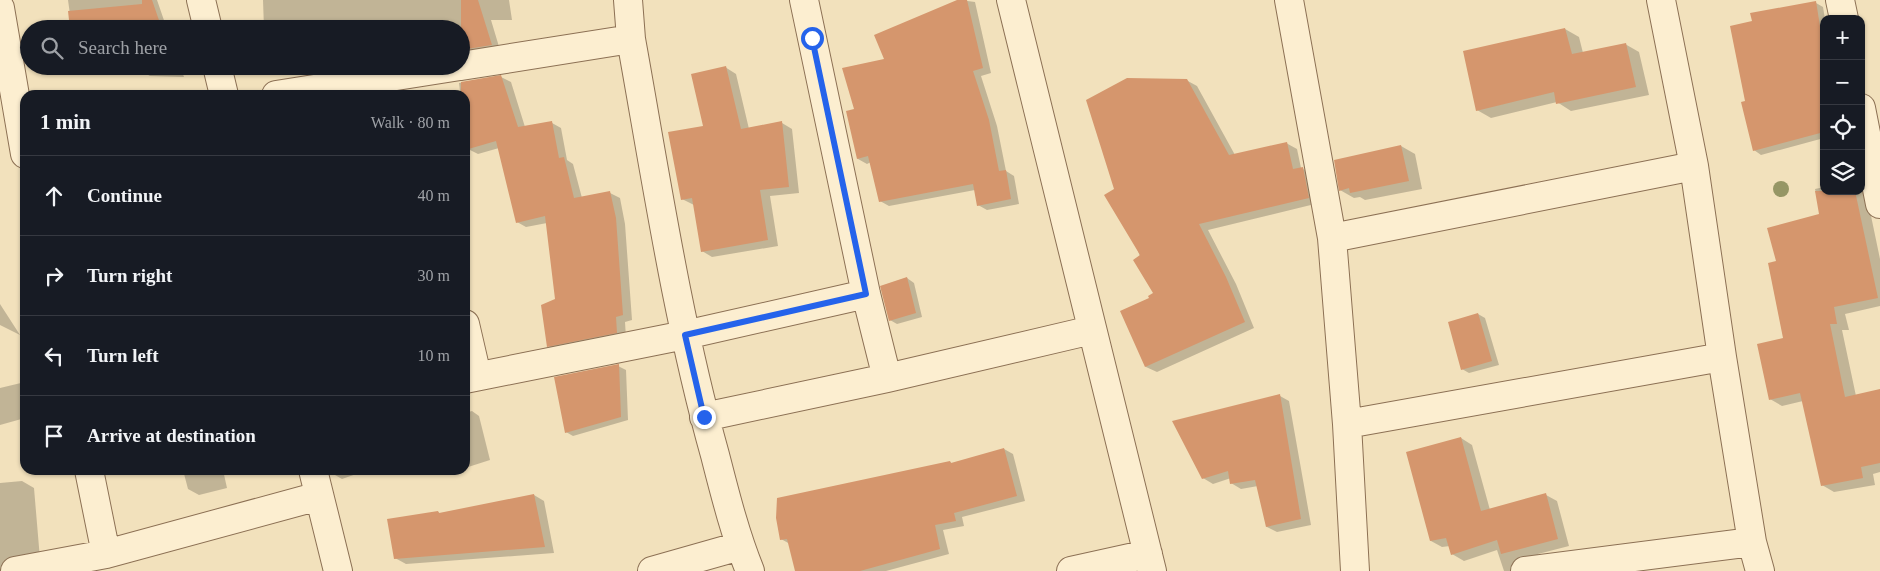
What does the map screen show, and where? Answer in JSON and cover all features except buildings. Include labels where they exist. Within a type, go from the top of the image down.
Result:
[{"type":"street","points":[[201,0],[206,20]]},
{"type":"street","points":[[628,0],[631,39],[685,335],[704,417],[740,546],[750,571]]},
{"type":"street","points":[[804,0],[866,294],[887,378]]},
{"type":"street","points":[[1011,0],[1150,563],[1071,571]]},
{"type":"street","points":[[1290,0],[1332,238],[1347,424],[1355,571]]},
{"type":"street","points":[[1661,0],[1694,166],[1752,542],[1760,571]]},
{"type":"street","points":[[1840,0],[1843,15]]},
{"type":"street","points":[[0,8],[18,145]]},
{"type":"street","points":[[470,64],[631,39]]},
{"type":"street","points":[[219,75],[223,90]]},
{"type":"street","points":[[343,90],[410,85],[436,75]]},
{"type":"street","points":[[1865,128],[1880,204]]},
{"type":"street","points":[[1332,238],[1694,166]]},
{"type":"street","points":[[471,378],[685,335],[866,294]]},
{"type":"street","points":[[704,417],[887,378],[1092,330]]},
{"type":"street","points":[[1347,424],[1722,357]]},
{"type":"street","points":[[90,475],[106,554]]},
{"type":"street","points":[[314,475],[338,571]]},
{"type":"street","points":[[15,571],[106,554],[319,496]]},
{"type":"street","points":[[1524,571],[1752,542]]},
{"type":"street","points":[[652,571],[740,546]]},
{"type":"route","points":[[704,417],[685,335],[866,294],[812,38]]}]
